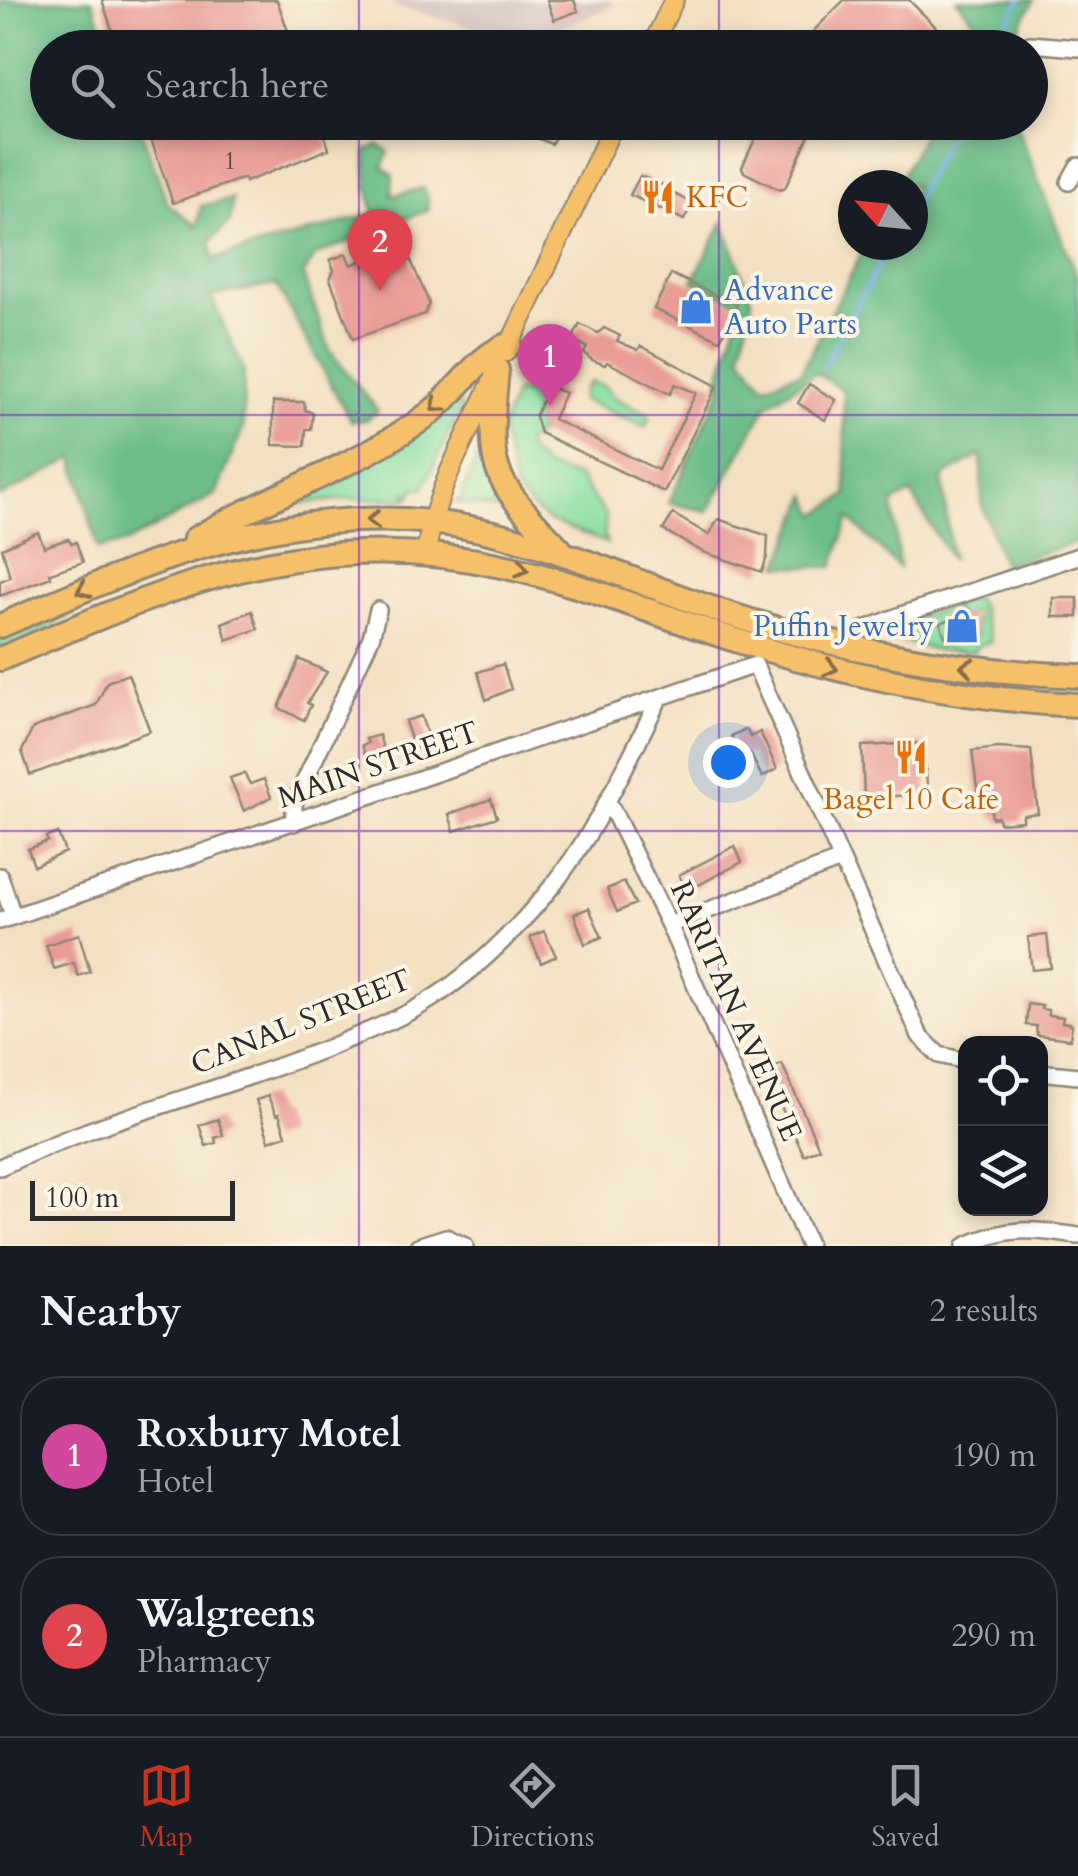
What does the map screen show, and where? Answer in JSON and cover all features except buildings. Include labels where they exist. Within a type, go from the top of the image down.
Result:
[{"type":"highway","points":[[166,556],[232,516],[397,436],[444,401],[490,350],[510,344]]},
{"type":"highway","points":[[498,370],[491,438],[498,473],[512,500],[562,552]]},
{"type":"highway","points":[[0,626],[166,556],[216,541],[282,527],[362,520],[430,522],[494,532],[562,552],[723,612],[839,645],[922,662],[1078,676]]},
{"type":"highway","points":[[0,659],[159,594],[242,569],[339,554],[426,554],[485,561],[552,576],[758,656],[990,699],[1078,702]]},
{"type":"main road","points":[[660,30],[674,0]]},
{"type":"main road","points":[[426,554],[430,522],[440,492],[607,140]]},
{"type":"street","points":[[1048,46],[1078,48]]},
{"type":"street","points":[[1069,182],[1078,166]]},
{"type":"street","points":[[839,645],[863,630],[1078,556]]},
{"type":"street","points":[[294,823],[294,804],[370,638],[378,610]]},
{"type":"street","points":[[758,656],[840,860],[920,1036],[939,1055],[958,1059]]},
{"type":"street","name":"MAIN STREET","points":[[7,918],[660,698],[758,656]]},
{"type":"street","points":[[1044,675],[1062,682],[1078,702]]},
{"type":"street","name":"CANAL STREET","points":[[0,1167],[113,1121],[286,1064],[431,1000],[471,970],[546,894],[568,866],[660,698]]},
{"type":"street","name":"RARITAN AVENUE","points":[[606,802],[669,925],[809,1246]]},
{"type":"street","points":[[669,925],[840,860]]},
{"type":"street","points":[[0,876],[7,918]]},
{"type":"street","points":[[1048,1073],[1078,1076]]},
{"type":"street","points":[[965,1246],[994,1233],[1020,1229],[1078,1236]]},
{"type":"street","points":[[418,1246],[438,1237],[459,1242]]},
{"type":"shaded area","points":[[393,0],[611,0],[613,6],[555,30],[482,30],[395,6]]},
{"type":"green space","points":[[0,0],[92,0],[103,30],[30,30],[30,140],[144,140],[168,204],[197,226],[201,206],[232,199],[230,222],[210,242],[214,259],[374,214],[366,157],[367,150],[379,145],[389,152],[383,167],[393,175],[392,196],[423,188],[428,210],[316,255],[303,275],[330,351],[378,411],[366,420],[351,421],[276,285],[211,296],[244,370],[243,428],[216,494],[126,543],[98,549],[74,458],[0,497]]},
{"type":"green space","points":[[957,0],[1034,0],[1018,30],[976,30],[978,25]]},
{"type":"green space","points":[[920,140],[1022,140],[1078,279],[1078,542],[1003,565],[982,506],[981,455],[942,477],[952,561],[911,493],[893,503],[899,568],[849,518],[833,567],[779,566],[808,495],[817,515],[847,495],[843,390],[815,373],[767,405],[708,511],[669,503],[721,388],[719,380],[742,304],[693,281],[723,222],[752,301],[741,355],[764,385],[801,372],[858,260],[928,260],[928,170],[905,170]]},
{"type":"green space","points":[[590,382],[604,386],[616,399],[648,414],[645,427],[582,400],[583,390]]},
{"type":"green space","points":[[515,392],[544,396],[535,416],[540,433],[527,442],[527,450],[546,468],[578,477],[606,516],[607,543],[549,521],[515,490],[501,429]]},
{"type":"green space","points":[[458,402],[462,405],[423,489],[416,487],[412,494],[406,492],[405,497],[411,496],[408,499],[292,504],[292,498],[417,433]]},
{"type":"green space","points":[[484,454],[508,507],[506,511],[455,502],[460,500],[477,458]]},
{"type":"green space","points":[[111,588],[113,591],[43,631],[0,650],[0,636]]},
{"type":"green space","points":[[975,597],[982,610],[958,617],[953,606],[955,617],[940,623],[944,637],[959,633],[962,641],[967,639],[968,643],[977,635],[974,618],[982,614],[991,641],[974,648],[975,652],[936,650],[889,638],[888,629],[893,626]]},
{"type":"green space","points":[[842,654],[1019,682],[1035,687],[1034,694],[839,660]]},
{"type":"waterway","points":[[1004,30],[1020,0]]},
{"type":"waterway","points":[[928,173],[946,140]]},
{"type":"waterway","points":[[823,366],[882,260]]},
{"type":"place","name":"KFC","points":[[658,197]]},
{"type":"place","name":"Walgreens","points":[[380,291]]},
{"type":"place","name":"Advance Auto Parts","points":[[696,307]]},
{"type":"place","name":"Roxbury Motel","points":[[550,406]]},
{"type":"place","name":"Puffin Jewelry","points":[[962,626]]},
{"type":"place","name":"Bagel 10 Cafe","points":[[911,757]]}]
